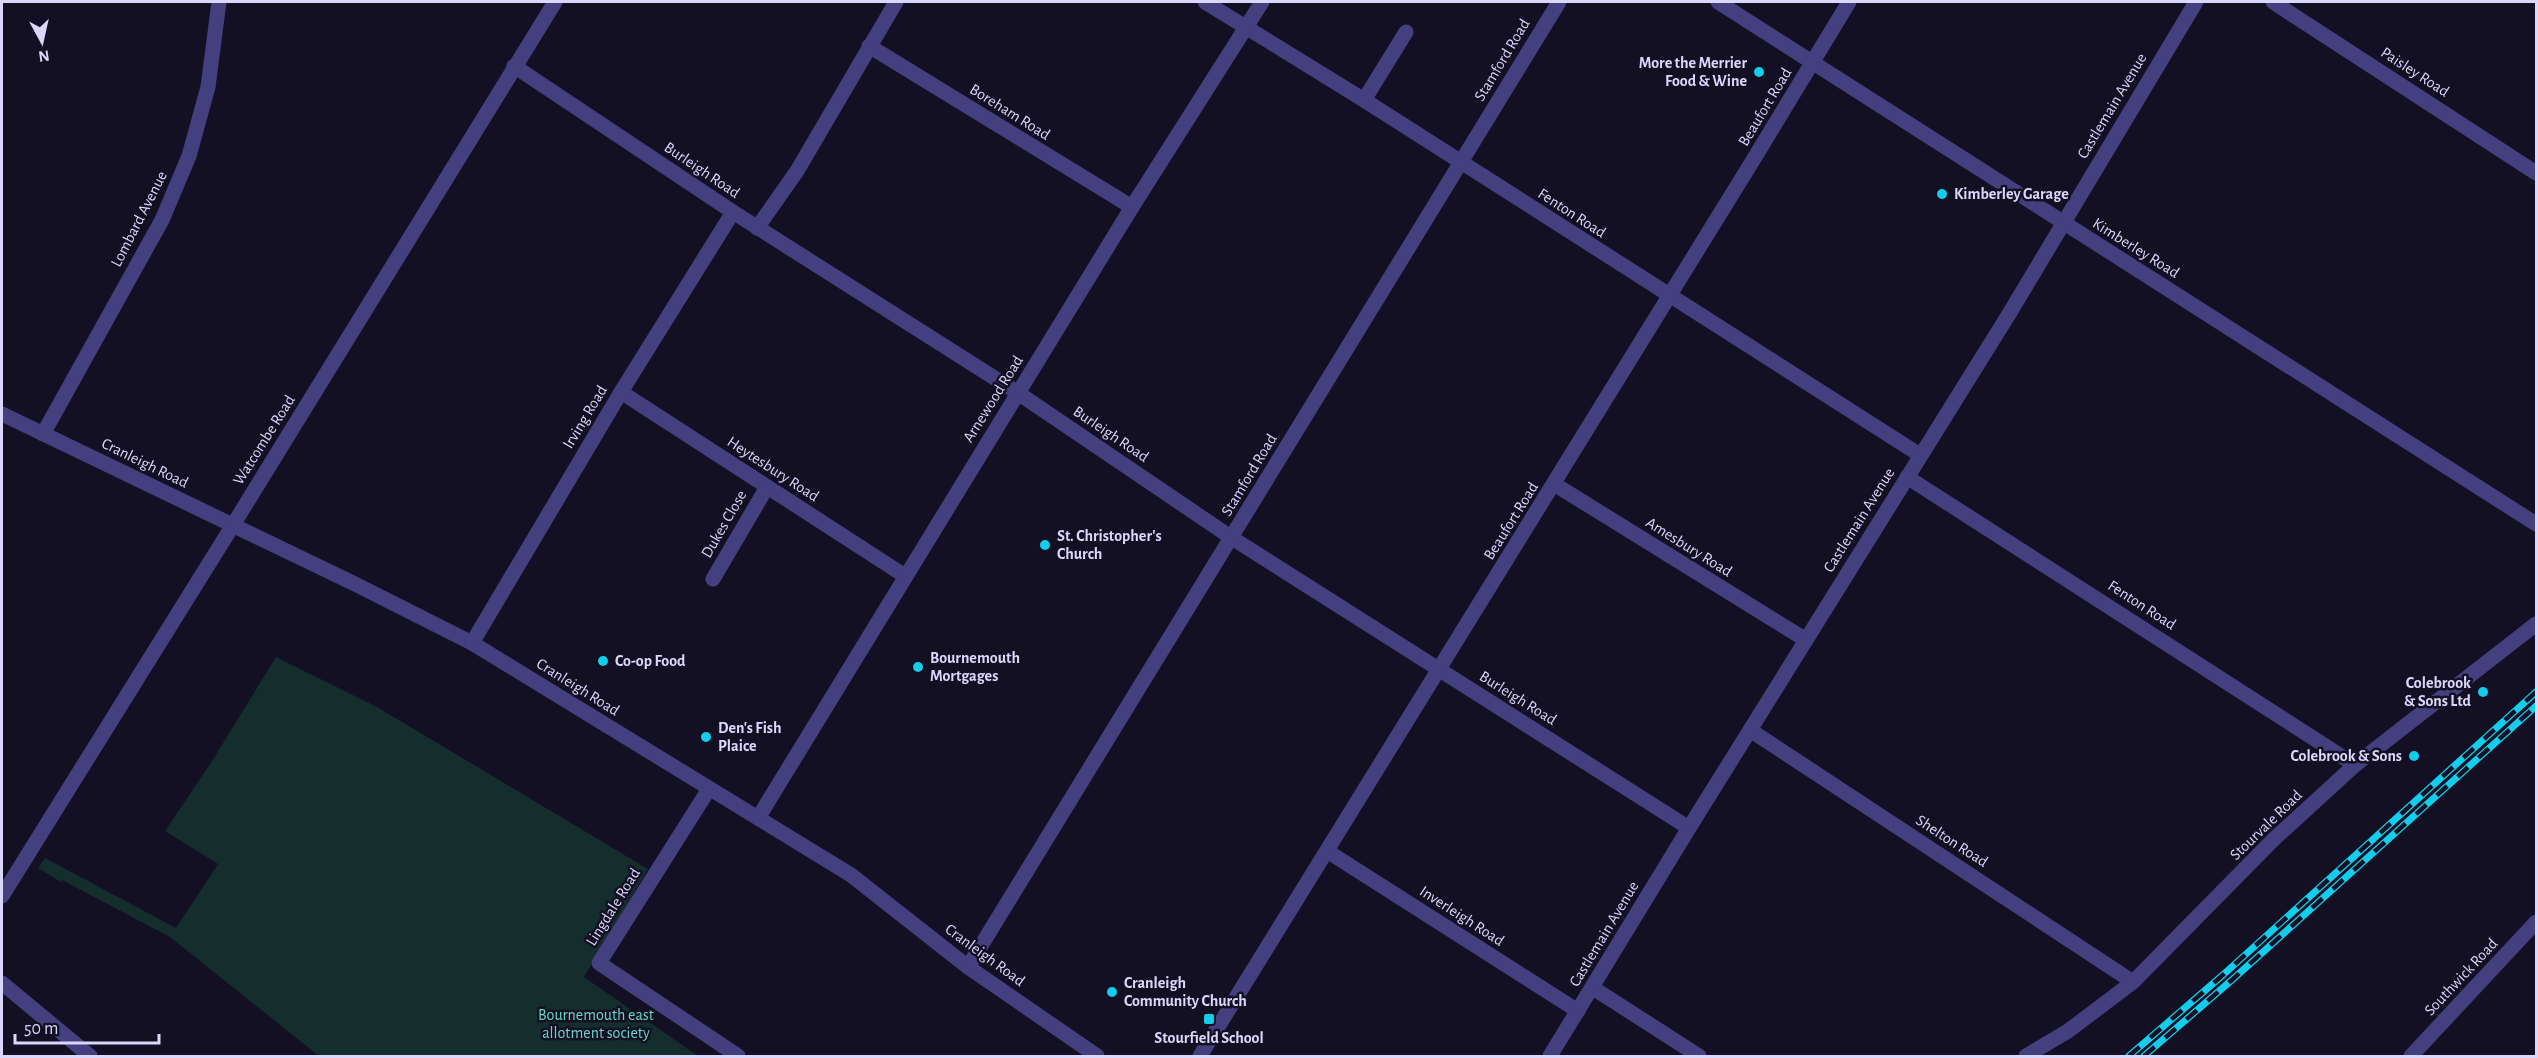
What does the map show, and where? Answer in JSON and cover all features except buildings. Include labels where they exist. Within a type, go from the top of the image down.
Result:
[{"type":"street","name":"Lombard Avenue","points":[[43,435],[162,220],[189,156],[208,87],[219,2]]},
{"type":"street","name":"Watcombe Road","points":[[2,896],[555,2]]},
{"type":"street","points":[[757,228],[797,171],[896,2]]},
{"type":"street","name":"Fenton Road","points":[[1205,2],[1364,100],[1920,455]]},
{"type":"street","name":"Arnewood Road","points":[[758,818],[1132,207],[1262,2]]},
{"type":"street","name":"Stamford Road","points":[[968,967],[1559,2]]},
{"type":"street","name":"Kimberley Road","points":[[1718,2],[2536,524]]},
{"type":"street","name":"Beaufort Road","points":[[1200,1056],[1440,670],[1849,2]]},
{"type":"street","name":"Castlemain Avenue","points":[[1550,1056],[1907,477],[2196,2]]},
{"type":"street","name":"Paisley Road","points":[[2273,2],[2536,173]]},
{"type":"street","points":[[1364,100],[1406,32]]},
{"type":"street","name":"Boreham Road","points":[[869,46],[1132,207]]},
{"type":"street","name":"Burleigh Road","points":[[514,66],[757,228],[1018,393],[1232,538],[1689,828]]},
{"type":"street","name":"Irving Road","points":[[472,643],[621,392],[733,212]]},
{"type":"street","name":"Heytesbury Road","points":[[621,392],[905,576]]},
{"type":"street","name":"Cranleigh Road","points":[[2,414],[472,643],[851,874],[968,967],[1097,1056]]},
{"type":"street","name":"Fenton Road","points":[[1907,477],[2355,765]]},
{"type":"street","name":"Amesbury Road","points":[[1554,484],[1806,640]]},
{"type":"street","name":"Dukes Close","points":[[713,579],[767,487]]},
{"type":"street","name":"Stourvale Road","points":[[2026,1056],[2068,1031],[2133,982],[2274,839],[2355,765],[2536,624]]},
{"type":"street","name":"Shelton Road","points":[[1750,730],[2133,982]]},
{"type":"street","name":"Lingdale Road","points":[[709,789],[599,963],[738,1056]]},
{"type":"street","name":"Inverleigh Road","points":[[1327,850],[1578,1011]]},
{"type":"street","name":"Southwick Road","points":[[2411,1056],[2536,922]]},
{"type":"street","points":[[2,983],[90,1056]]},
{"type":"street","points":[[1593,988],[1699,1056]]},
{"type":"green space","name":"Bournemouth east allotment society","points":[[276,657],[377,707],[648,869],[584,977],[698,1056],[319,1056],[170,937],[38,868],[45,858],[176,928],[218,864],[165,831],[214,758]]},
{"type":"railway","points":[[2129,1056],[2224,974],[2536,692]]},
{"type":"railway","points":[[2144,1056],[2233,979],[2536,706]]},
{"type":"place","name":"More the Merrier Food & Wine","points":[[1759,72]]},
{"type":"place","name":"Kimberley Garage","points":[[1942,194]]},
{"type":"place","name":"St. Christopher's Church","points":[[1045,545]]},
{"type":"place","name":"Co-op Food","points":[[603,661]]},
{"type":"place","name":"Bournemouth Mortgages","points":[[918,667]]},
{"type":"place","name":"Colebrook & Sons Ltd","points":[[2483,692]]},
{"type":"place","name":"Den's Fish Plaice","points":[[706,737]]},
{"type":"place","name":"Colebrook & Sons","points":[[2414,756]]},
{"type":"place","name":"Cranleigh Community Church","points":[[1112,992]]},
{"type":"place","name":"Stourfield School","points":[[1209,1019]]}]
